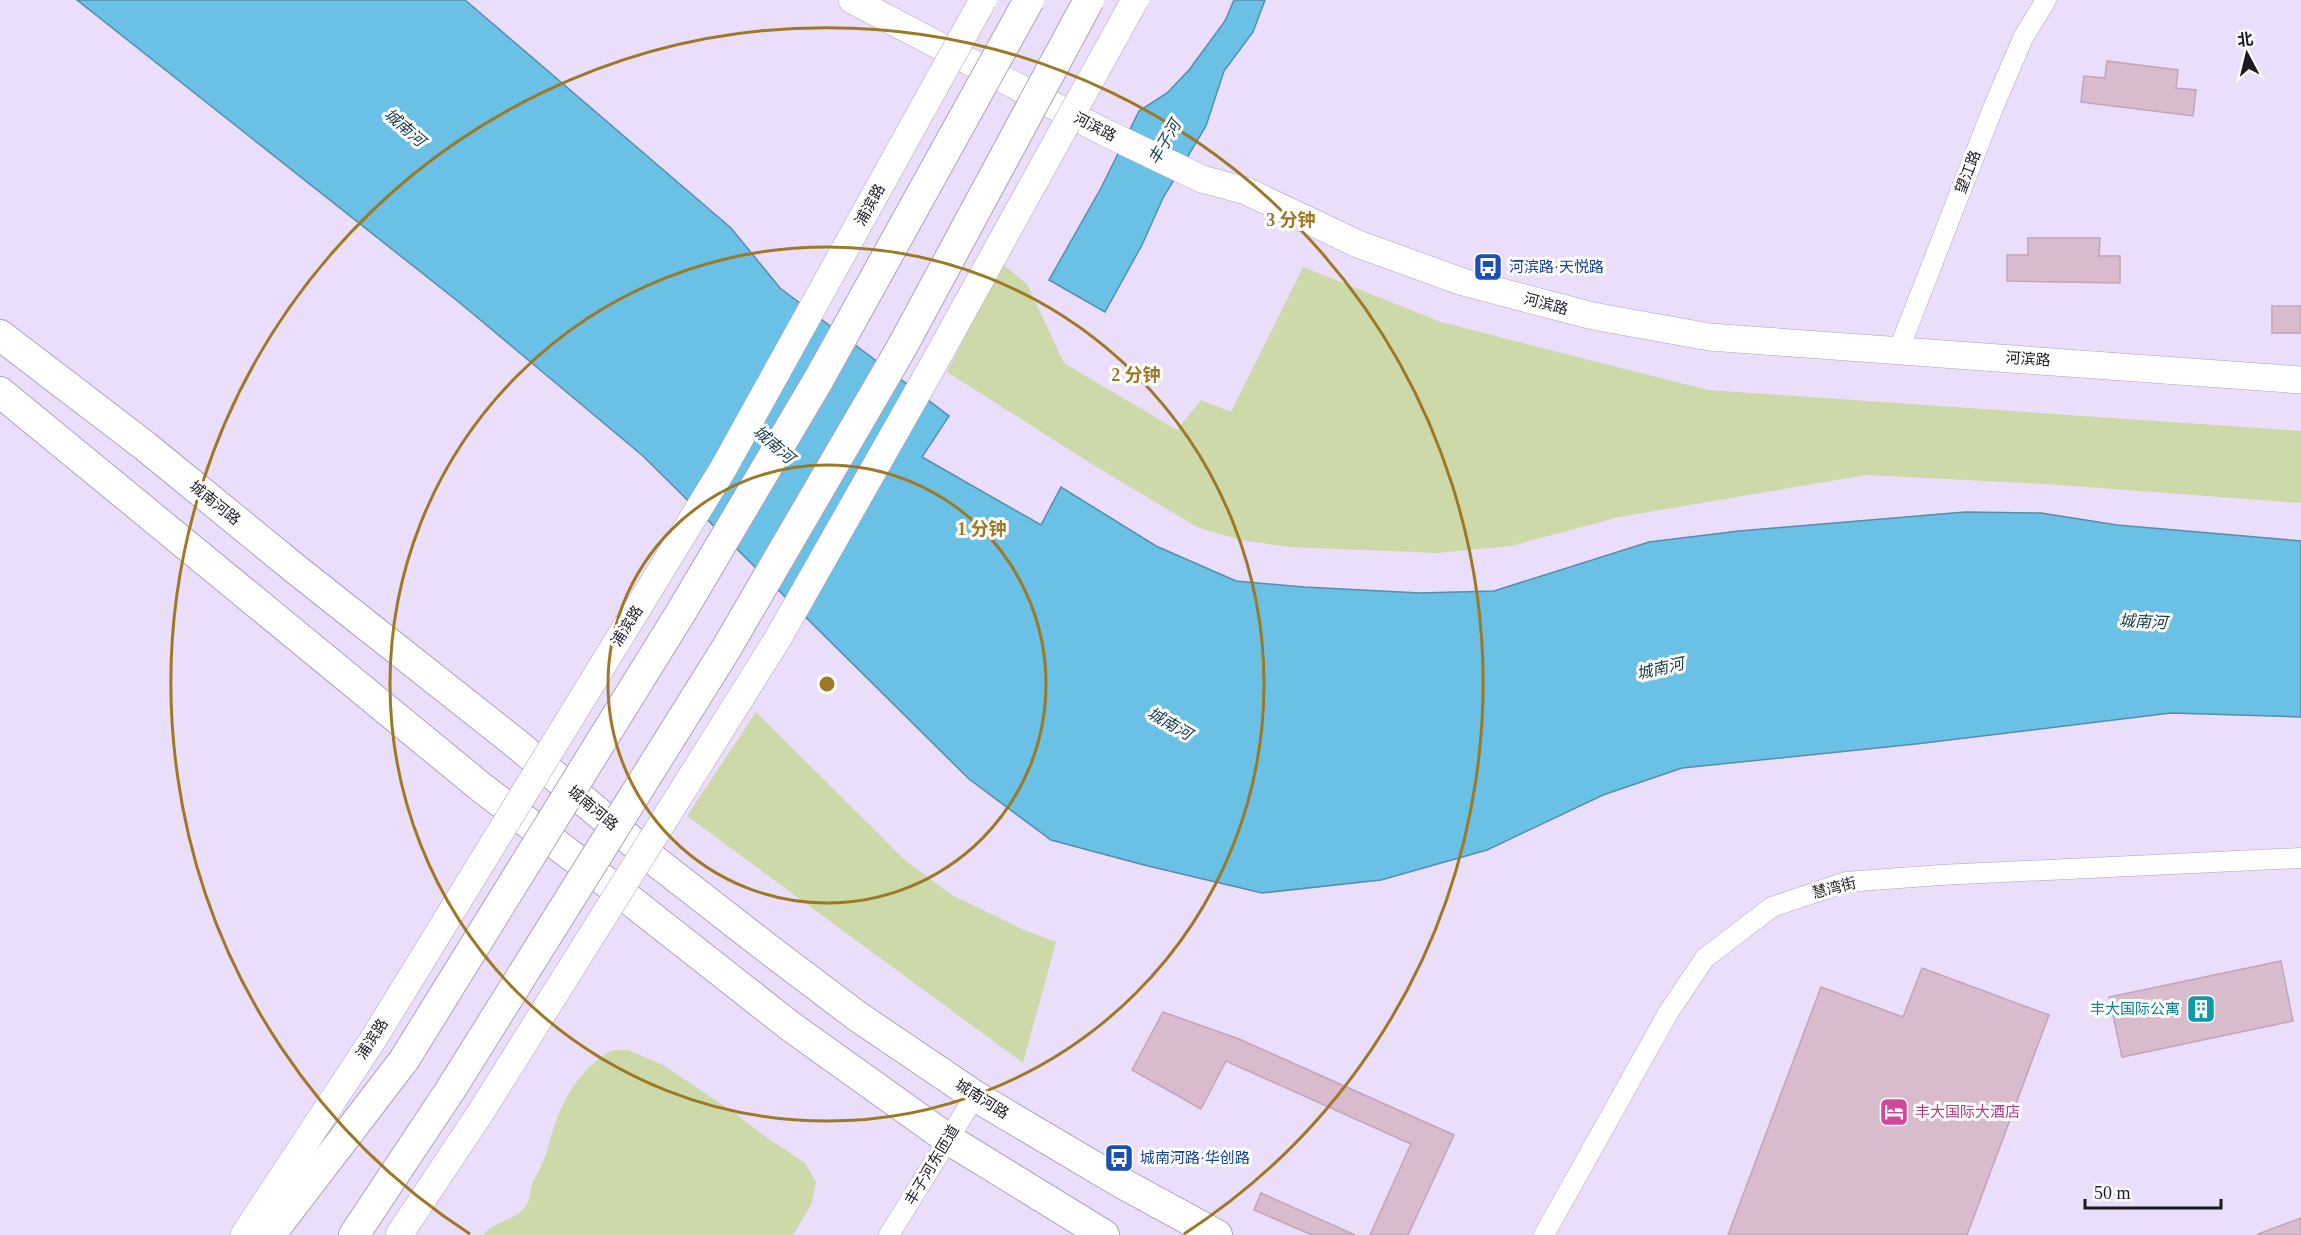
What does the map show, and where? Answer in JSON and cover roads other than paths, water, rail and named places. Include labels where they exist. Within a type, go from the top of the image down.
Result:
[{"type":"main road","points":[[270,1235],[404,1060],[683,609],[814,389],[1029,0]]},
{"type":"main road","points":[[354,1235],[451,1089],[744,619],[902,347],[1089,0]]},
{"type":"main road","name":"城南河路","points":[[0,335],[145,446],[518,745],[654,860],[856,1016],[975,1096],[1120,1182],[1217,1235]]},
{"type":"main road","points":[[0,392],[482,788],[790,1026],[948,1139],[1104,1235]]},
{"type":"main road","points":[[368,1235],[451,1089]]},
{"type":"street","name":"河滨路","points":[[852,0],[1102,131],[1202,179],[1246,191],[1358,244],[1463,282],[1593,316],[1708,337],[1899,349],[2301,380]]},
{"type":"street","name":"浦滨路","points":[[244,1235],[374,1038],[723,469],[983,0]]},
{"type":"street","points":[[399,1235],[479,1115],[777,640],[932,367],[1135,0]]},
{"type":"street","name":"望江路","points":[[1899,349],[1993,108],[2023,38],[2046,0]]},
{"type":"street","name":"慧湾街","points":[[1544,1235],[1662,1023],[1705,958],[1772,907],[1846,882],[1940,875],[2301,858]]},
{"type":"street","name":"丰子河东匝道","points":[[890,1235],[975,1096]]},
{"type":"water","name":"城南河","points":[[77,0],[465,0],[731,228],[780,288],[949,416],[922,457],[1041,525],[1061,487],[1156,546],[1236,581],[1420,593],[1494,591],[1649,542],[1739,531],[1965,512],[2041,513],[2117,525],[2301,541],[2301,717],[2171,713],[1916,744],[1682,768],[1603,795],[1487,850],[1381,880],[1262,893],[1051,840],[969,779],[643,456],[460,303]]},
{"type":"water","name":"丰子河","points":[[1234,0],[1265,0],[1253,32],[1224,71],[1206,126],[1163,198],[1142,245],[1105,312],[1049,280],[1101,188],[1139,111],[1167,93],[1189,70],[1225,21]]},
{"type":"place","name":"河滨路·天悦路","points":[[1488,267]]},
{"type":"place","name":"丰大国际公寓","points":[[2201,1009]]},
{"type":"place","name":"丰大国际大酒店","points":[[1894,1112]]},
{"type":"place","name":"城南河路·华创路","points":[[1119,1158]]}]
